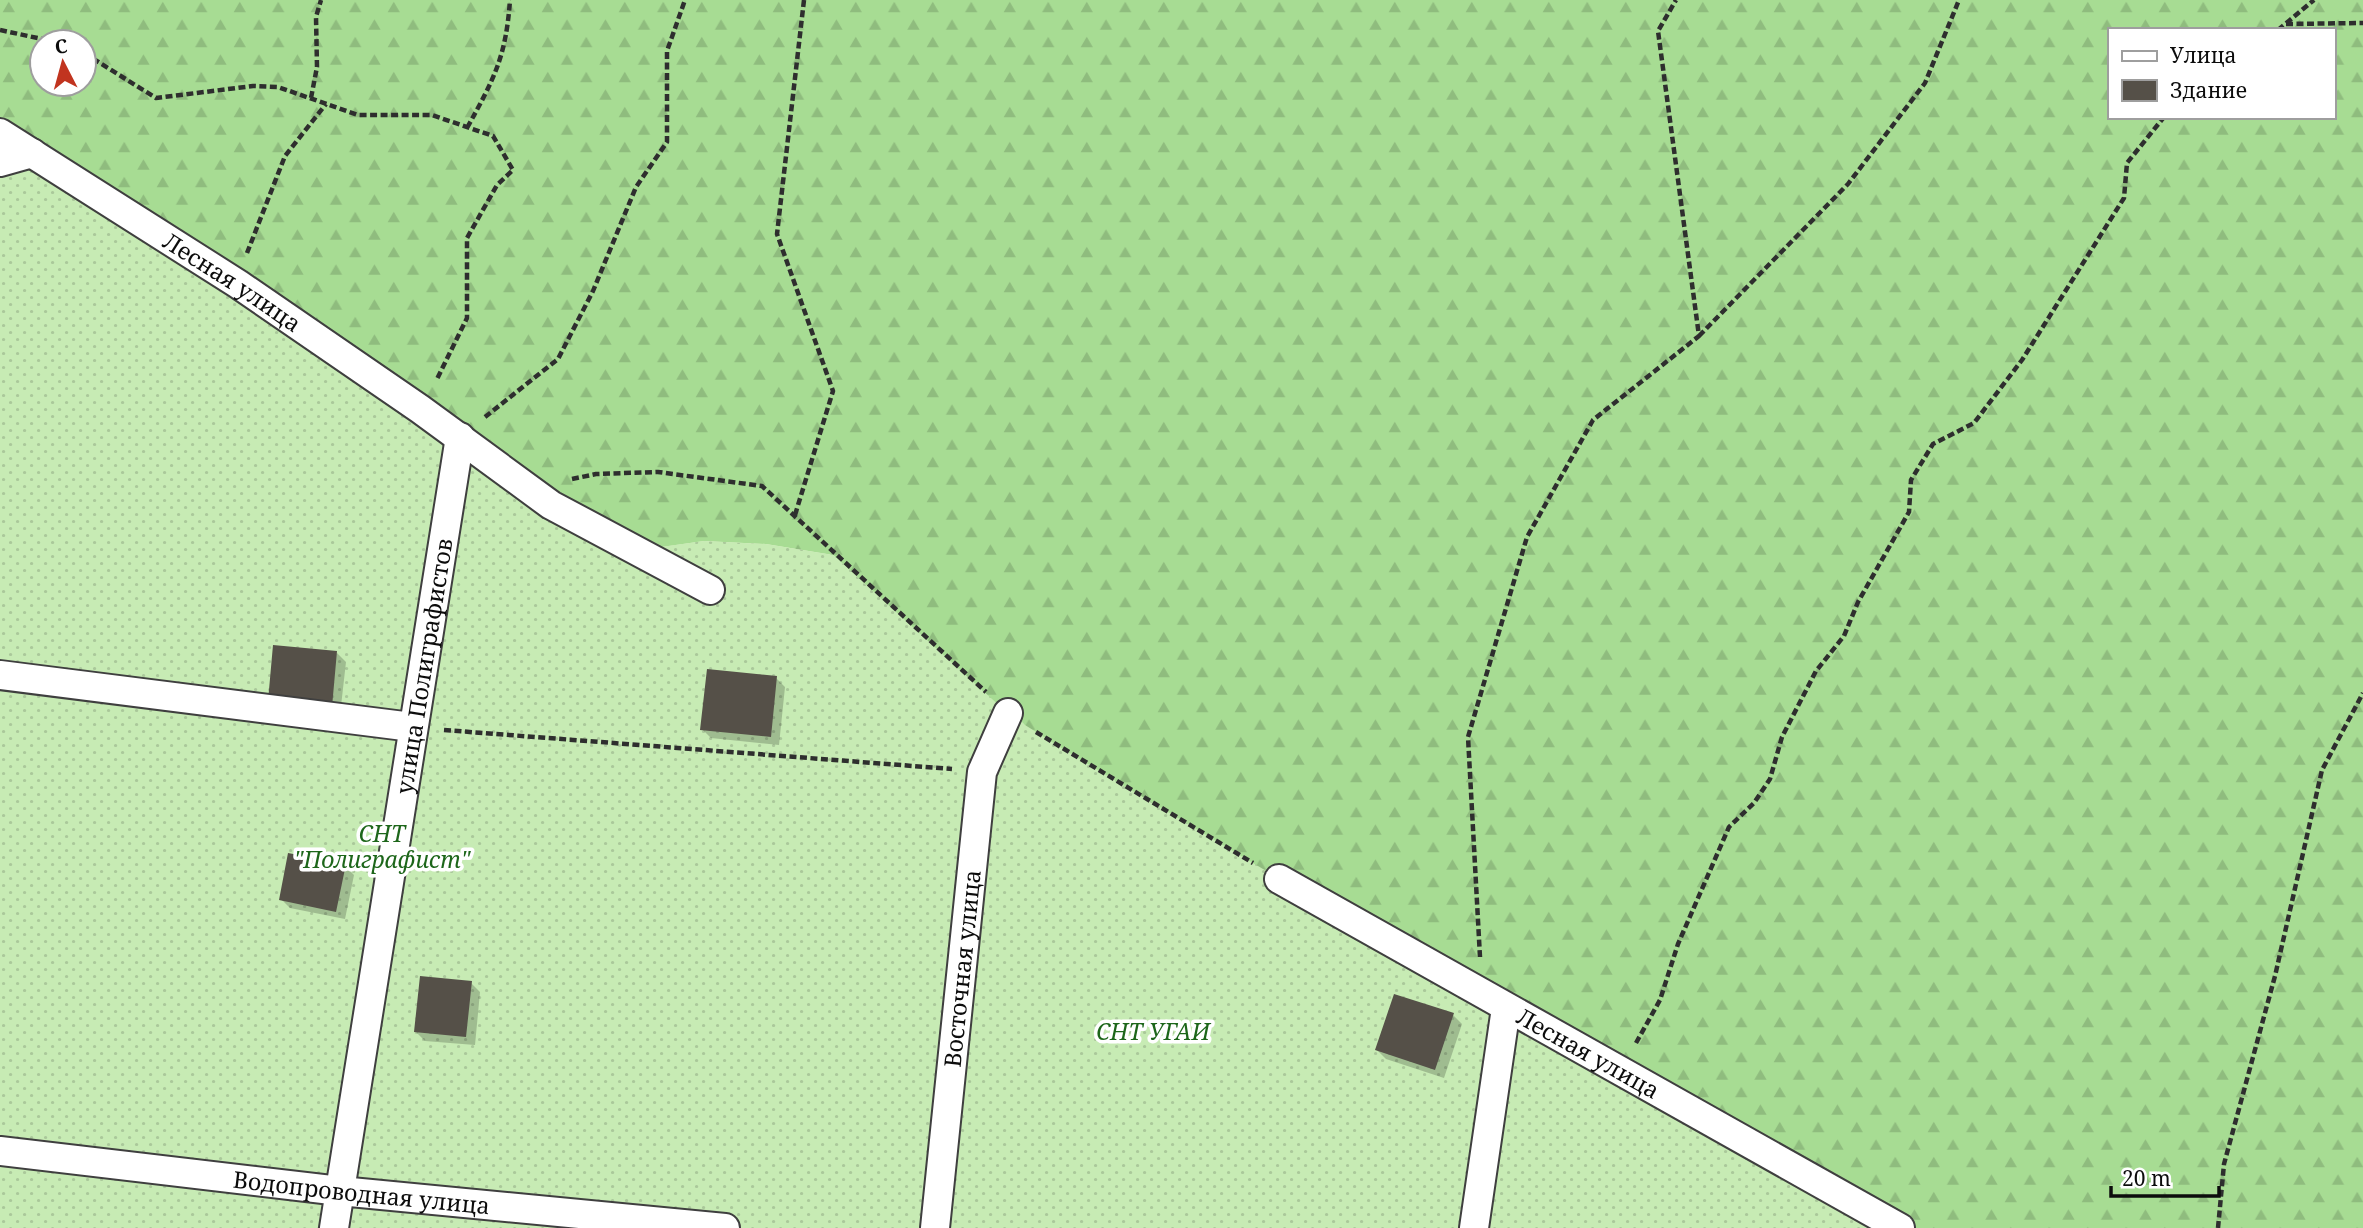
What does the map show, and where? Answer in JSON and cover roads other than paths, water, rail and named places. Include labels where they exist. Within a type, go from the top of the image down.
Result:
[{"type":"street","name":"Лесная улица","points":[[0,133],[238,284],[460,437],[551,505],[641,556],[710,590]]},
{"type":"street","points":[[0,162],[32,153]]},
{"type":"street","name":"улица Полиграфистов","points":[[334,1228],[460,437]]},
{"type":"street","points":[[0,675],[412,727]]},
{"type":"street","name":"Восточная улица","points":[[935,1228],[982,772],[1008,713]]},
{"type":"street","name":"Лесная улица","points":[[1279,879],[1900,1228]]},
{"type":"street","points":[[1474,1228],[1506,1008]]},
{"type":"street","name":"Водопроводная улица","points":[[0,1151],[340,1191],[724,1228]]},
{"type":"park label","name":"СНТ \"Полиграфист\"","points":[[382,846]]},
{"type":"park label","name":"СНТ УГАИ","points":[[1153,1031]]}]
